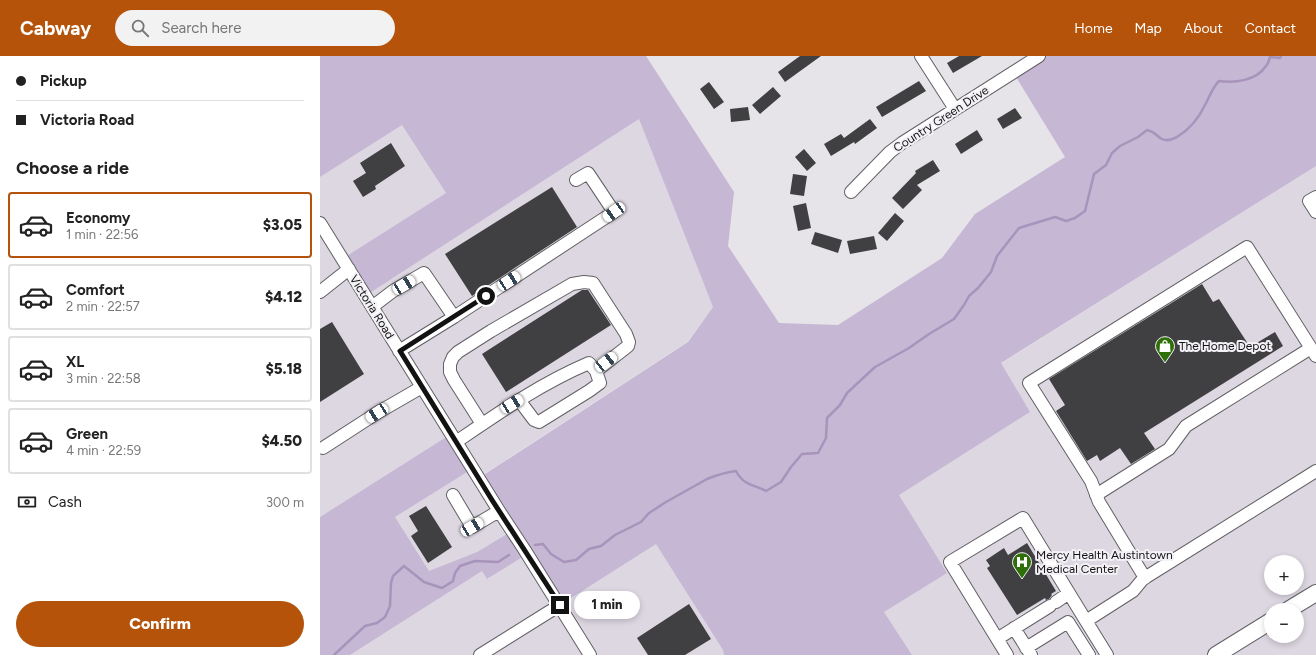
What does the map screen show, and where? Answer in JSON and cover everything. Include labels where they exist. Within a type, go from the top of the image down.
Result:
[{"type":"main road","points":[[1300,603],[1316,593]]},
{"type":"main road","points":[[1216,655],[1264,625]]},
{"type":"street","points":[[921,56],[955,109]]},
{"type":"street","name":"Country Green Drive","points":[[851,192],[890,152],[902,143],[1039,56]]},
{"type":"street","points":[[400,351],[614,212],[588,173],[576,180]]},
{"type":"street","points":[[1316,197],[1309,201],[1316,212]]},
{"type":"street","name":"Victoria Road","points":[[320,223],[325,242],[348,269],[590,655]]},
{"type":"street","points":[[1096,495],[1169,449],[1186,426],[1313,352],[1247,247],[1029,383],[1091,481],[1096,495],[1099,502],[1145,578]]},
{"type":"street","points":[[320,292],[348,269]]},
{"type":"street","points":[[372,307],[393,291],[424,273],[454,317]]},
{"type":"street","points":[[482,424],[450,372],[450,364],[453,357],[458,352],[491,331],[572,284],[584,282],[593,283],[619,322],[629,342],[628,346],[596,371]]},
{"type":"street","points":[[456,442],[482,424],[519,400],[546,383],[589,363],[596,371],[600,383],[539,422],[534,420],[519,400]]},
{"type":"street","points":[[323,448],[377,413],[422,387]]},
{"type":"street","points":[[1086,621],[1133,591],[1145,578],[1316,471]]},
{"type":"street","points":[[453,495],[472,527],[499,511]]},
{"type":"street","points":[[1007,655],[950,562],[1023,518],[1107,655]]},
{"type":"street","points":[[997,639],[1069,594]]},
{"type":"street","points":[[480,655],[560,605]]},
{"type":"street","points":[[1014,628],[1028,651],[1068,622],[1089,655]]},
{"type":"shaded area","points":[[320,56],[646,56],[734,192],[728,246],[779,323],[838,325],[942,258],[975,214],[1065,157],[1013,72],[1039,56],[1316,56],[1316,166],[1001,363],[1030,412],[899,495],[947,573],[884,612],[912,655],[724,655],[723,650],[656,544],[560,605],[527,554],[487,579],[482,571],[350,655],[320,655],[320,517],[451,434],[472,469],[395,517],[429,571],[477,552],[512,531],[479,478],[688,342],[713,307],[639,119],[365,296],[342,259],[446,193],[402,125],[320,177]]},
{"type":"shaded area","points":[[639,119],[713,307],[687,342],[478,478],[512,531],[477,552],[429,571],[395,517],[472,469],[451,434],[320,517],[320,177],[402,125],[446,193],[342,259],[365,295]]},
{"type":"shaded area","points":[[1316,166],[1316,655],[912,655],[884,612],[947,572],[898,495],[1030,412],[1000,364]]},
{"type":"shaded area","points":[[656,543],[723,650],[724,655],[350,655],[482,571],[488,579],[527,553],[560,605]]},
{"type":"building","points":[[800,56],[821,56],[785,82],[778,72]]},
{"type":"building","points":[[959,56],[982,56],[953,73],[947,63]]},
{"type":"building","points":[[919,81],[926,91],[882,117],[876,107]]},
{"type":"building","points":[[709,82],[724,102],[714,109],[700,89]]},
{"type":"building","points":[[773,87],[781,96],[760,114],[752,105]]},
{"type":"building","points":[[748,107],[750,120],[731,122],[730,109]]},
{"type":"building","points":[[1015,108],[1022,118],[1003,129],[997,119]]},
{"type":"building","points":[[870,119],[877,128],[855,144],[854,142],[831,156],[824,144],[841,134],[844,138]]},
{"type":"building","points":[[977,130],[983,140],[961,154],[955,144]]},
{"type":"building","points":[[391,143],[405,166],[375,186],[376,189],[363,197],[353,181],[366,173],[360,163]]},
{"type":"building","points":[[804,149],[816,163],[807,171],[795,157]]},
{"type":"building","points":[[933,160],[940,171],[917,185],[922,190],[903,209],[892,198],[916,173],[915,171]]},
{"type":"building","points":[[793,174],[807,176],[804,196],[790,194]]},
{"type":"building","points":[[552,187],[577,227],[472,296],[445,254]]},
{"type":"building","points":[[806,203],[811,228],[798,231],[793,206]]},
{"type":"building","points":[[895,213],[904,221],[887,241],[878,233]]},
{"type":"building","points":[[815,232],[842,240],[838,253],[811,244]]},
{"type":"building","points":[[874,236],[877,249],[850,254],[847,241]]},
{"type":"building","name":"The Home Depot","points":[[1202,284],[1213,302],[1219,299],[1250,347],[1275,332],[1283,346],[1144,433],[1155,449],[1131,464],[1120,448],[1100,461],[1097,455],[1087,461],[1056,411],[1065,405],[1049,379]]},
{"type":"building","points":[[582,290],[588,290],[611,325],[506,392],[482,354]]},
{"type":"building","points":[[332,322],[364,374],[320,402],[320,329]]},
{"type":"building","points":[[426,506],[452,547],[428,563],[411,536],[418,531],[409,516]]},
{"type":"building","name":"Mercy Health Austintown Medical Center","points":[[1027,543],[1056,591],[1051,594],[1052,595],[1049,599],[1046,600],[1045,598],[1017,615],[987,568],[990,566],[986,560],[1004,548],[1008,555]]},
{"type":"building","points":[[689,604],[711,639],[685,655],[648,655],[637,638]]},
{"type":"waterway","points":[[535,545],[543,544],[551,554],[564,562],[576,560],[589,549],[601,546],[615,535],[641,522],[649,513],[666,502],[707,479],[736,471],[746,482],[766,491],[781,482],[802,454],[818,453],[826,438],[827,418],[840,405],[847,393],[875,367],[909,348],[954,319],[969,296],[978,288],[991,272],[997,256],[1019,228],[1055,217],[1066,221],[1075,218],[1085,211],[1094,174],[1106,165],[1112,153],[1120,146],[1138,137],[1147,130],[1164,140],[1170,140],[1177,137],[1190,127],[1197,119],[1219,81],[1232,82],[1251,78],[1262,71],[1270,57],[1280,58],[1281,56]]},
{"type":"waterway","points":[[334,655],[365,626],[377,623],[385,617],[390,606],[391,583],[393,576],[404,566],[424,582],[442,588],[453,581],[455,573],[460,566],[475,561],[498,562],[509,555]]},
{"type":"place","name":"The Home Depot","points":[[1165,363]]},
{"type":"place","name":"Mercy Health Austintown Medical Center","points":[[1022,579]]},
{"type":"route","points":[[486,296],[400,351],[492,500],[560,605]]}]
